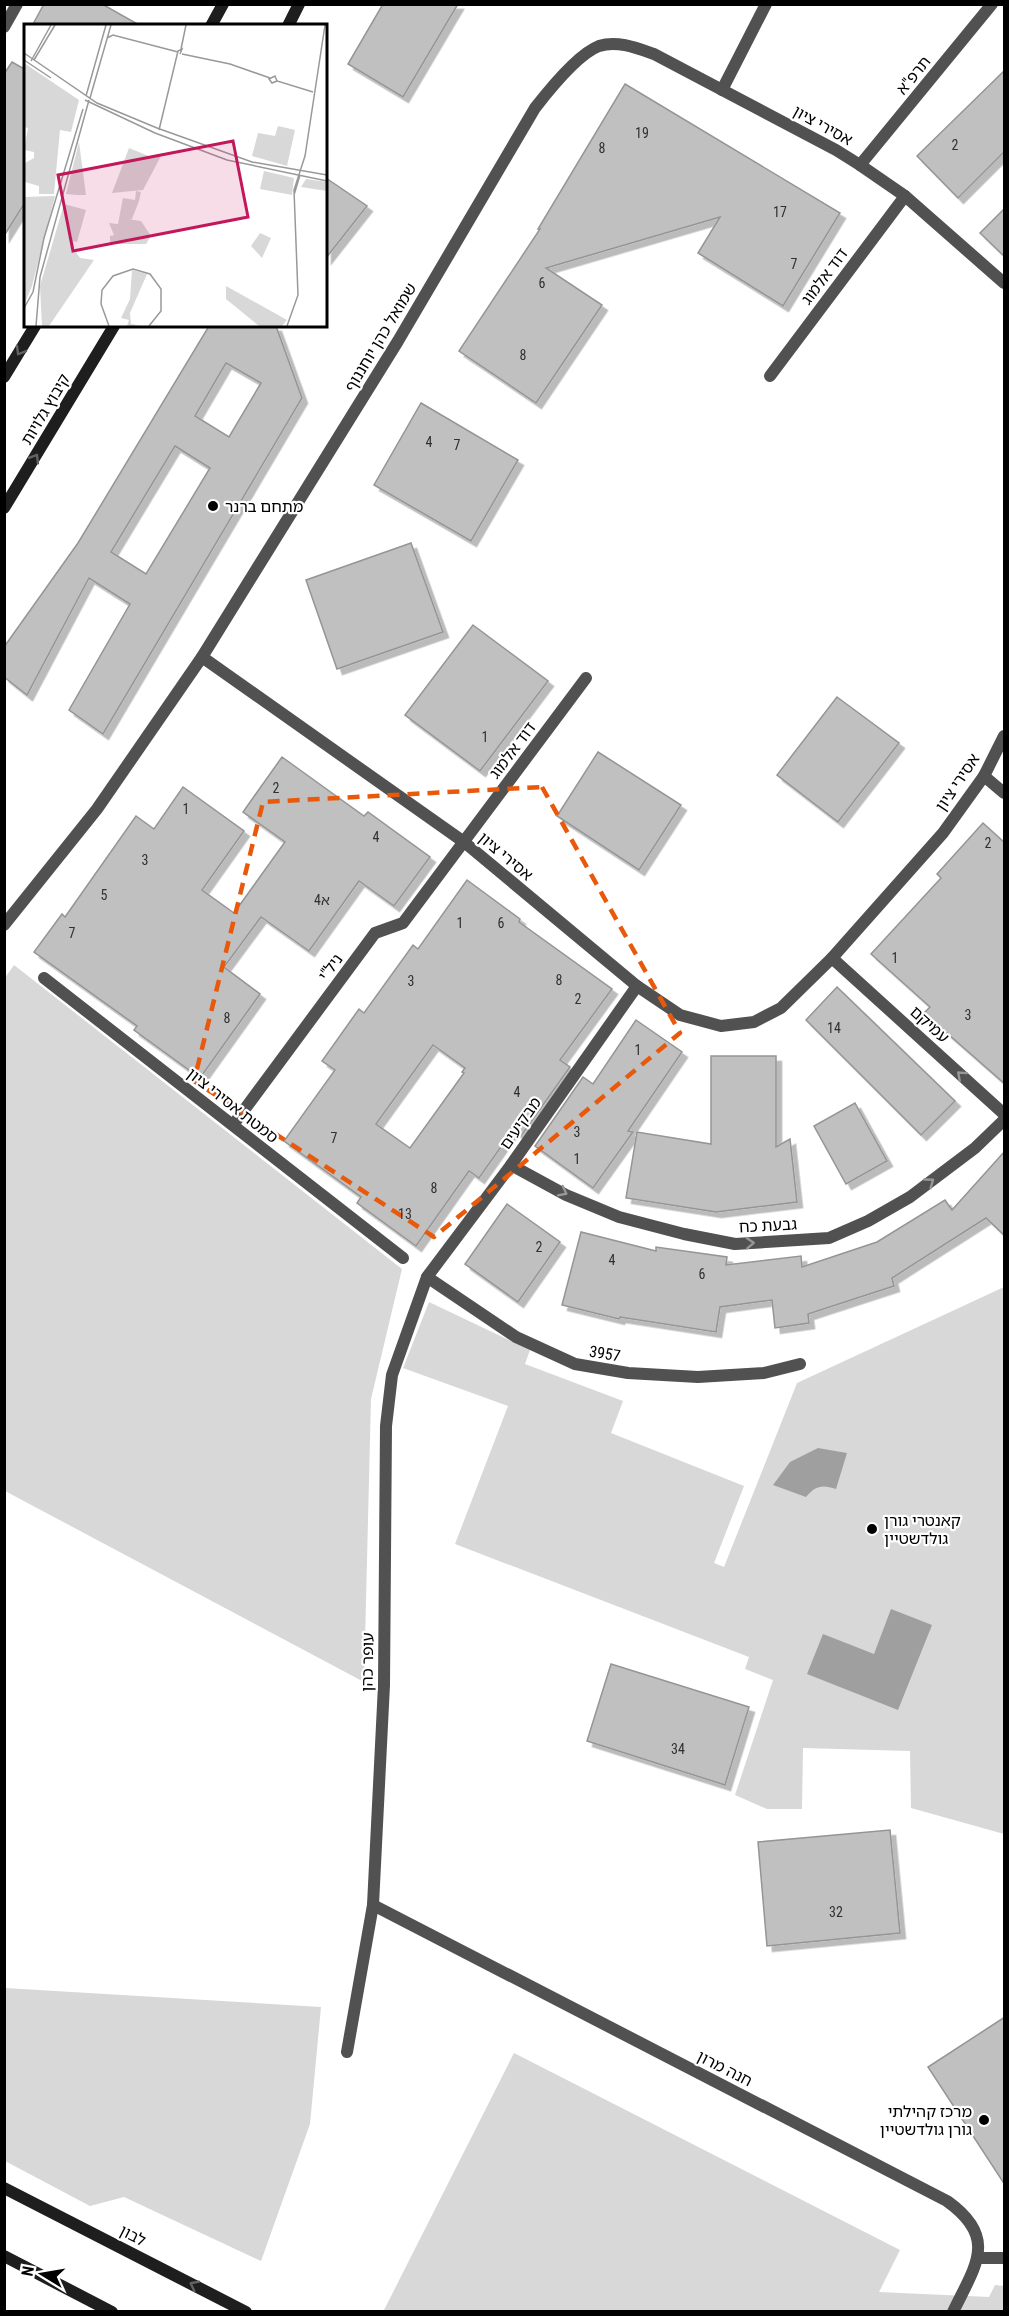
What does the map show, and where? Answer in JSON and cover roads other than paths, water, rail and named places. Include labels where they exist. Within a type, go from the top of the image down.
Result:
[{"type":"main road","points":[[212,24],[223,4]]},
{"type":"main road","points":[[289,24],[299,4]]},
{"type":"main road","points":[[4,377],[33,327]]},
{"type":"main road","name":"קיבוץ גלויות","points":[[4,508],[113,327]]},
{"type":"main road","name":"לבון","points":[[4,2188],[246,2312]]},
{"type":"main road","points":[[4,2256],[112,2312]]},
{"type":"street","points":[[4,27],[17,4]]},
{"type":"street","points":[[722,90],[766,4]]},
{"type":"street","name":"תרפ\"א","points":[[860,165],[992,4]]},
{"type":"street","name":"אסירי ציון","points":[[598,46],[634,47],[654,54],[836,150],[904,196],[1005,283]]},
{"type":"street","name":"שמואל כהן יוחננוף","points":[[202,657],[398,341],[535,108],[574,64],[598,46]]},
{"type":"street","name":"דוד אלמוג","points":[[770,376],[904,196]]},
{"type":"street","points":[[4,925],[97,809],[202,657]]},
{"type":"street","name":"אסירי ציון","points":[[202,657],[464,842],[637,986],[681,1015],[721,1026],[754,1022],[781,1008],[832,958],[943,833],[984,776],[1005,736]]},
{"type":"street","name":"דוד אלמוג","points":[[464,842],[586,678]]},
{"type":"street","points":[[994,756],[1005,743]]},
{"type":"street","points":[[984,776],[1005,793]]},
{"type":"street","name":"ניל\"י","points":[[233,1125],[375,933],[403,923],[464,842]]},
{"type":"street","name":"עמיקם","points":[[832,958],[1005,1114]]},
{"type":"street","name":"סמטת אסירי ציון","points":[[44,978],[403,1258]]},
{"type":"street","name":"מבקיעים","points":[[427,1277],[511,1165],[637,986]]},
{"type":"street","name":"גבעת כח","points":[[511,1165],[566,1195],[618,1217],[684,1234],[735,1244],[829,1238],[868,1221],[910,1197],[975,1148],[1005,1120]]},
{"type":"street","name":"3957","points":[[427,1277],[516,1337],[575,1364],[628,1373],[698,1377],[764,1374],[800,1364]]},
{"type":"street","name":"עופר כהן","points":[[347,2052],[373,1905],[384,1685],[386,1426],[392,1375],[427,1277]]},
{"type":"street","name":"חנה מרון","points":[[373,1905],[947,2201],[965,2214],[977,2237],[979,2258]]},
{"type":"street","points":[[953,2312],[979,2258],[1005,2258]]},
{"type":"place","name":"מתחם ברנר","points":[[213,506]]},
{"type":"place","name":"קאנטרי גורן גולדשטיין","points":[[872,1529]]},
{"type":"place","name":"מרכז קהילתי גורן גולדשטיין","points":[[984,2120]]}]
